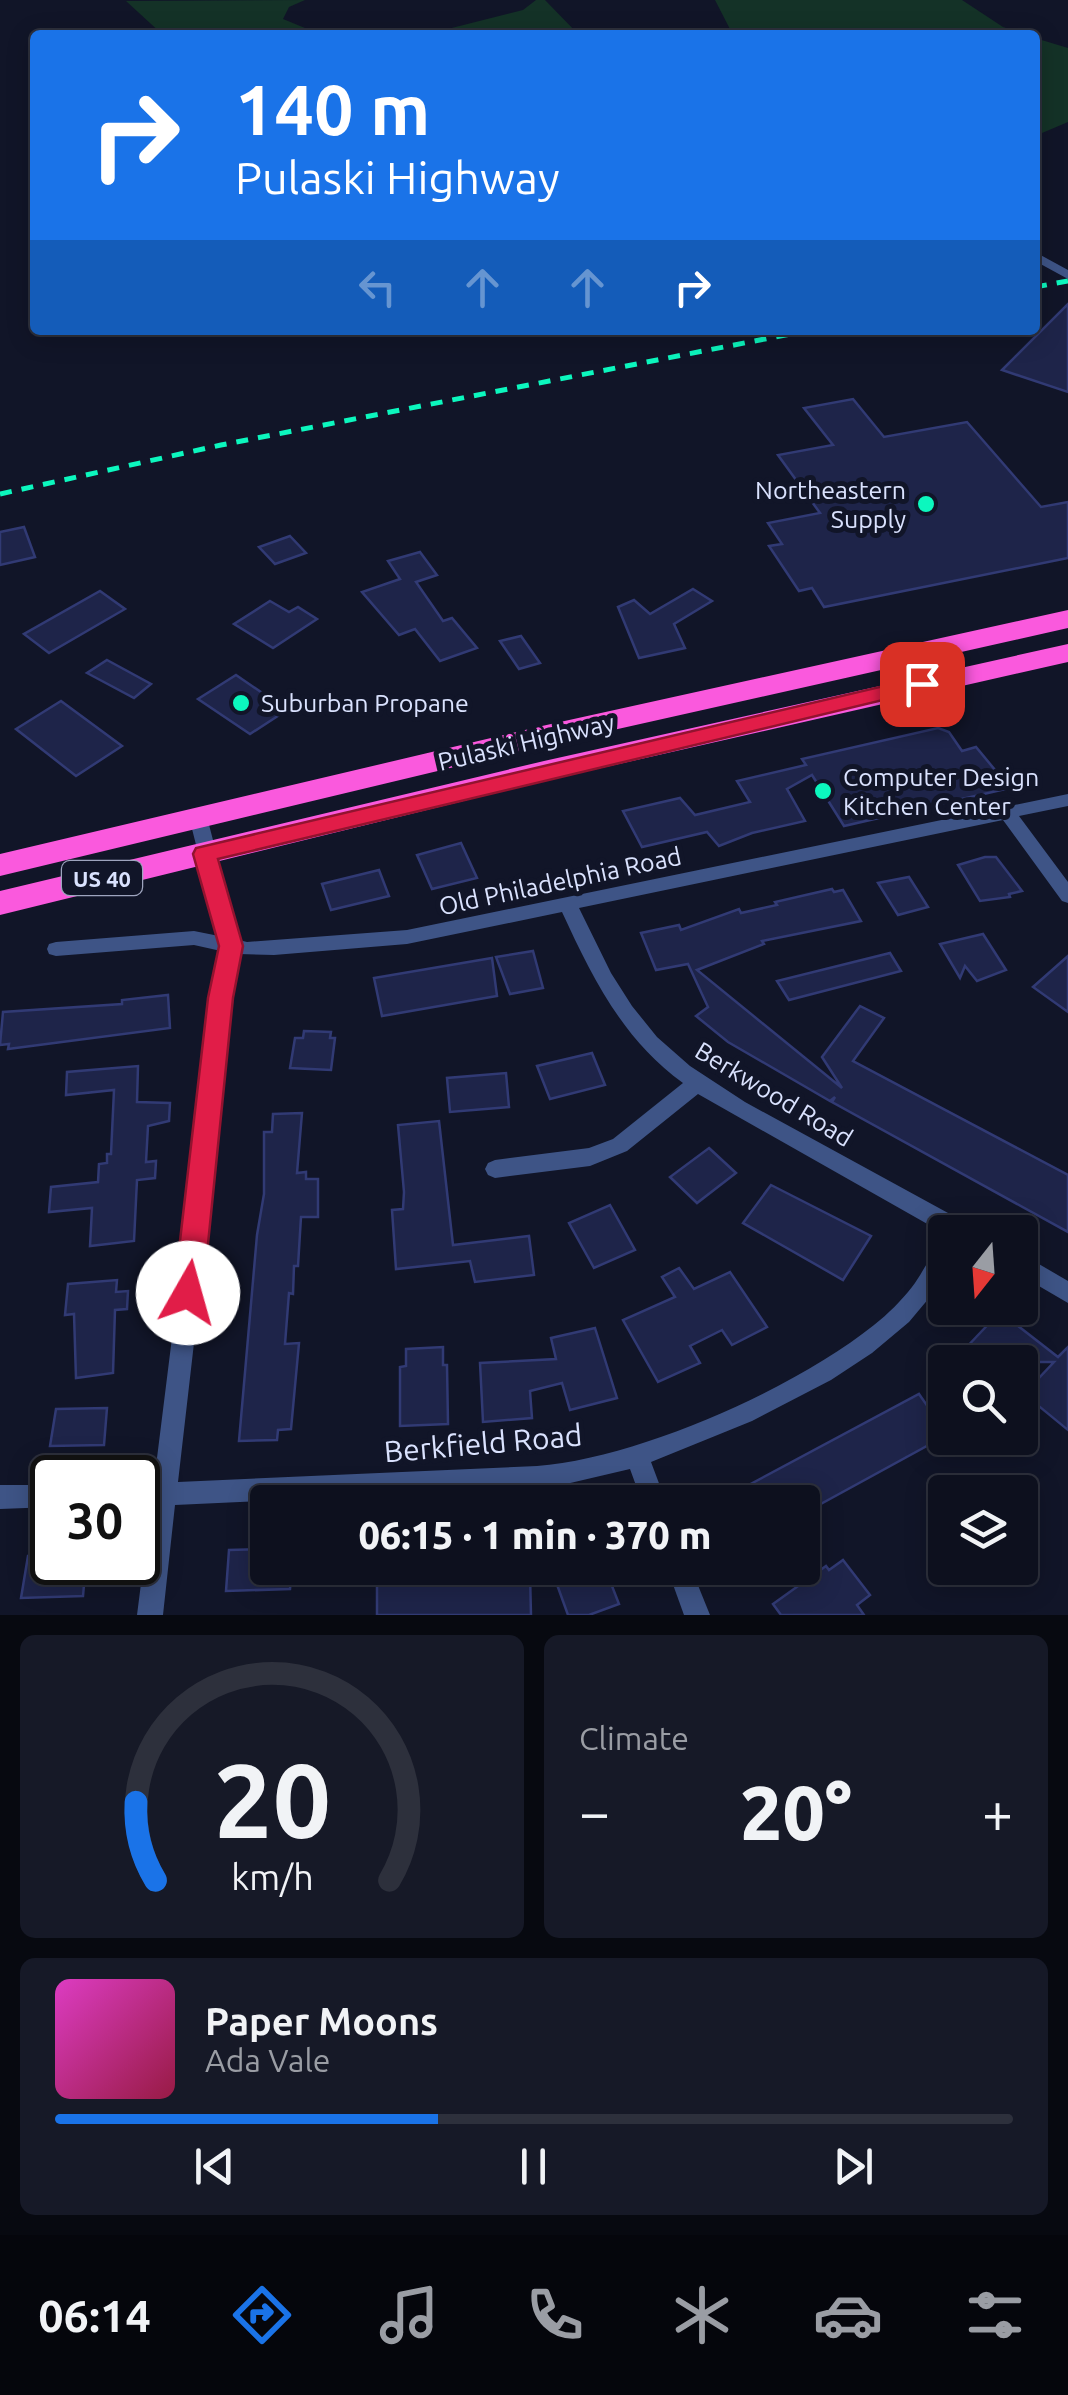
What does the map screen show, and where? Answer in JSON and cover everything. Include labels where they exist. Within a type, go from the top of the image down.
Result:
[{"type":"highway","name":"Pulaski Highway","points":[[0,865],[1068,619]]},
{"type":"highway","name":"Pulaski Highway","points":[[0,903],[509,779],[1068,652]]},
{"type":"street","points":[[1040,259],[1068,275]]},
{"type":"street","name":"Old Philadelphia Road","points":[[56,949],[194,938],[231,946],[274,948],[408,937],[1068,800]]},
{"type":"street","points":[[1006,813],[1068,896]]},
{"type":"street","points":[[150,1615],[216,1065],[220,998],[231,946],[204,854],[198,817]]},
{"type":"street","name":"Berkwood Road","points":[[569,906],[605,982],[648,1041],[697,1083],[929,1215]]},
{"type":"street","points":[[496,1169],[574,1160],[620,1144],[697,1083]]},
{"type":"street","points":[[1038,1274],[1068,1293]]},
{"type":"street","name":"Berkfield Road","points":[[160,1494],[266,1492],[558,1475],[636,1456],[718,1428],[838,1364],[902,1316],[928,1286]]},
{"type":"street","points":[[636,1456],[647,1485]]},
{"type":"street","points":[[0,1497],[30,1496]]},
{"type":"street","points":[[686,1585],[698,1615]]},
{"type":"green space","points":[[305,0],[289,7],[283,19],[310,30],[158,30],[126,1]]},
{"type":"green space","points":[[536,0],[545,0],[574,30],[444,30],[523,10]]},
{"type":"green space","points":[[715,0],[962,0],[1012,30],[730,30]]},
{"type":"green space","points":[[1040,40],[1068,48],[1068,122],[1040,134]]},
{"type":"building","points":[[1068,304],[1068,392],[1002,370]]},
{"type":"building","name":"Northeastern Supply","points":[[853,399],[884,437],[967,422],[1041,507],[1068,502],[1068,558],[824,607],[812,588],[799,591],[769,546],[782,544],[768,523],[820,513],[778,455],[833,445],[804,408]]},
{"type":"building","points":[[24,527],[35,557],[0,565],[0,532]]},
{"type":"building","points":[[290,536],[306,553],[275,564],[259,547]]},
{"type":"building","points":[[420,552],[437,575],[416,582],[443,621],[452,618],[477,648],[440,661],[415,629],[399,635],[362,592],[400,579],[388,561]]},
{"type":"building","points":[[693,589],[712,601],[674,624],[685,648],[639,658],[618,607],[634,600],[650,614]]},
{"type":"building","points":[[100,591],[125,609],[49,653],[24,634]]},
{"type":"building","points":[[270,601],[289,612],[298,607],[317,619],[273,648],[234,624]]},
{"type":"building","points":[[521,636],[540,663],[519,669],[500,641]]},
{"type":"building","points":[[107,660],[151,684],[134,698],[87,673]]},
{"type":"building","name":"Suburban Propane","points":[[236,675],[287,710],[250,734],[198,699]]},
{"type":"building","points":[[61,701],[122,746],[76,776],[16,729]]},
{"type":"building","points":[[938,728],[949,732],[962,751],[976,747],[1010,788],[844,826],[812,775],[787,789],[805,821],[752,833],[719,846],[707,832],[642,847],[623,811],[680,798],[695,815],[750,802],[737,781],[806,765],[802,759]]},
{"type":"building","points":[[461,843],[477,878],[432,889],[417,855]]},
{"type":"building","points":[[996,857],[1022,891],[1009,894],[1010,897],[980,901],[958,865]]},
{"type":"building","points":[[379,870],[389,896],[331,910],[322,884]]},
{"type":"building","points":[[909,877],[928,907],[898,915],[878,883]]},
{"type":"building","points":[[843,890],[861,921],[762,941],[764,944],[697,970],[842,1088],[822,1057],[860,1006],[884,1018],[853,1061],[1068,1175],[1068,1232],[832,1102],[835,1097],[830,1101],[728,1042],[696,1016],[708,1007],[688,964],[656,970],[641,933],[679,925],[681,930],[739,909],[741,913],[777,905],[775,902]]},
{"type":"building","points":[[983,934],[1006,970],[977,981],[965,966],[960,978],[940,944]]},
{"type":"building","points":[[533,951],[543,988],[510,994],[496,957]]},
{"type":"building","points":[[890,953],[901,971],[789,1000],[777,981]]},
{"type":"building","points":[[1068,956],[1068,1012],[1033,987]]},
{"type":"building","points":[[492,958],[497,996],[382,1016],[374,978]]},
{"type":"building","points":[[168,995],[170,1028],[8,1049],[9,1044],[0,1045],[3,1012],[122,1004],[122,1000]]},
{"type":"building","points":[[304,1031],[331,1032],[330,1038],[335,1038],[331,1070],[290,1068],[295,1038],[303,1038]]},
{"type":"building","points":[[592,1053],[605,1085],[550,1099],[537,1066]]},
{"type":"building","points":[[138,1066],[137,1102],[170,1103],[169,1121],[148,1126],[146,1162],[156,1161],[155,1178],[137,1180],[134,1241],[90,1246],[92,1208],[49,1212],[51,1187],[98,1182],[99,1164],[107,1163],[107,1154],[111,1154],[114,1090],[66,1095],[67,1072]]},
{"type":"building","points":[[506,1073],[509,1107],[450,1112],[447,1078]]},
{"type":"building","points":[[302,1113],[297,1173],[306,1172],[306,1179],[318,1179],[318,1217],[301,1217],[298,1266],[294,1266],[293,1294],[289,1293],[285,1344],[299,1343],[291,1429],[278,1430],[277,1440],[239,1441],[264,1194],[264,1132],[272,1132],[273,1114]]},
{"type":"building","points":[[439,1121],[453,1245],[529,1236],[534,1275],[475,1282],[470,1261],[396,1269],[392,1210],[403,1209],[404,1192],[398,1125]]},
{"type":"building","points":[[709,1148],[736,1173],[697,1203],[670,1177]]},
{"type":"building","points":[[771,1185],[871,1236],[843,1280],[743,1223]]},
{"type":"building","points":[[610,1205],[635,1250],[594,1268],[569,1223]]},
{"type":"building","points":[[679,1268],[694,1289],[730,1272],[767,1327],[732,1345],[722,1330],[690,1346],[700,1363],[658,1382],[623,1320],[675,1297],[662,1277]]},
{"type":"building","points":[[117,1280],[116,1292],[128,1291],[127,1309],[115,1310],[113,1373],[76,1378],[74,1314],[65,1315],[68,1284]]},
{"type":"building","points":[[988,1325],[1017,1325],[1058,1357],[1068,1347],[1068,1430],[1038,1405],[1038,1379],[1054,1362],[1038,1362],[1038,1345],[969,1345]]},
{"type":"building","points":[[595,1328],[617,1398],[570,1410],[562,1383],[530,1391],[532,1418],[483,1422],[480,1363],[556,1359],[551,1338]]},
{"type":"building","points":[[443,1347],[448,1424],[400,1426],[400,1367],[406,1366],[406,1349]]},
{"type":"building","points":[[919,1394],[928,1407],[928,1445],[820,1504],[820,1485],[749,1485]]},
{"type":"building","points":[[107,1408],[104,1445],[50,1446],[56,1409]]},
{"type":"building","points":[[250,1549],[250,1585],[290,1585],[290,1589],[226,1591],[229,1550]]},
{"type":"building","points":[[28,1556],[30,1585],[84,1585],[83,1596],[21,1598]]},
{"type":"building","points":[[843,1560],[870,1595],[857,1605],[864,1615],[781,1615],[773,1604],[800,1585],[820,1585],[820,1570],[826,1566],[829,1570]]},
{"type":"building","points":[[377,1585],[530,1585],[531,1615],[377,1615]]},
{"type":"building","points":[[557,1585],[612,1585],[619,1604],[589,1615],[568,1615]]},
{"type":"railway","points":[[1040,286],[1068,281]]},
{"type":"railway","points":[[0,494],[221,445],[785,335]]},
{"type":"place","name":"Northeastern Supply","points":[[926,504]]},
{"type":"place","name":"Suburban Propane","points":[[241,703]]},
{"type":"place","name":"Computer Design Kitchen Center","points":[[823,791]]},
{"type":"route","points":[[188,1293],[216,1065],[220,998],[231,946],[204,854],[922,684]]}]
